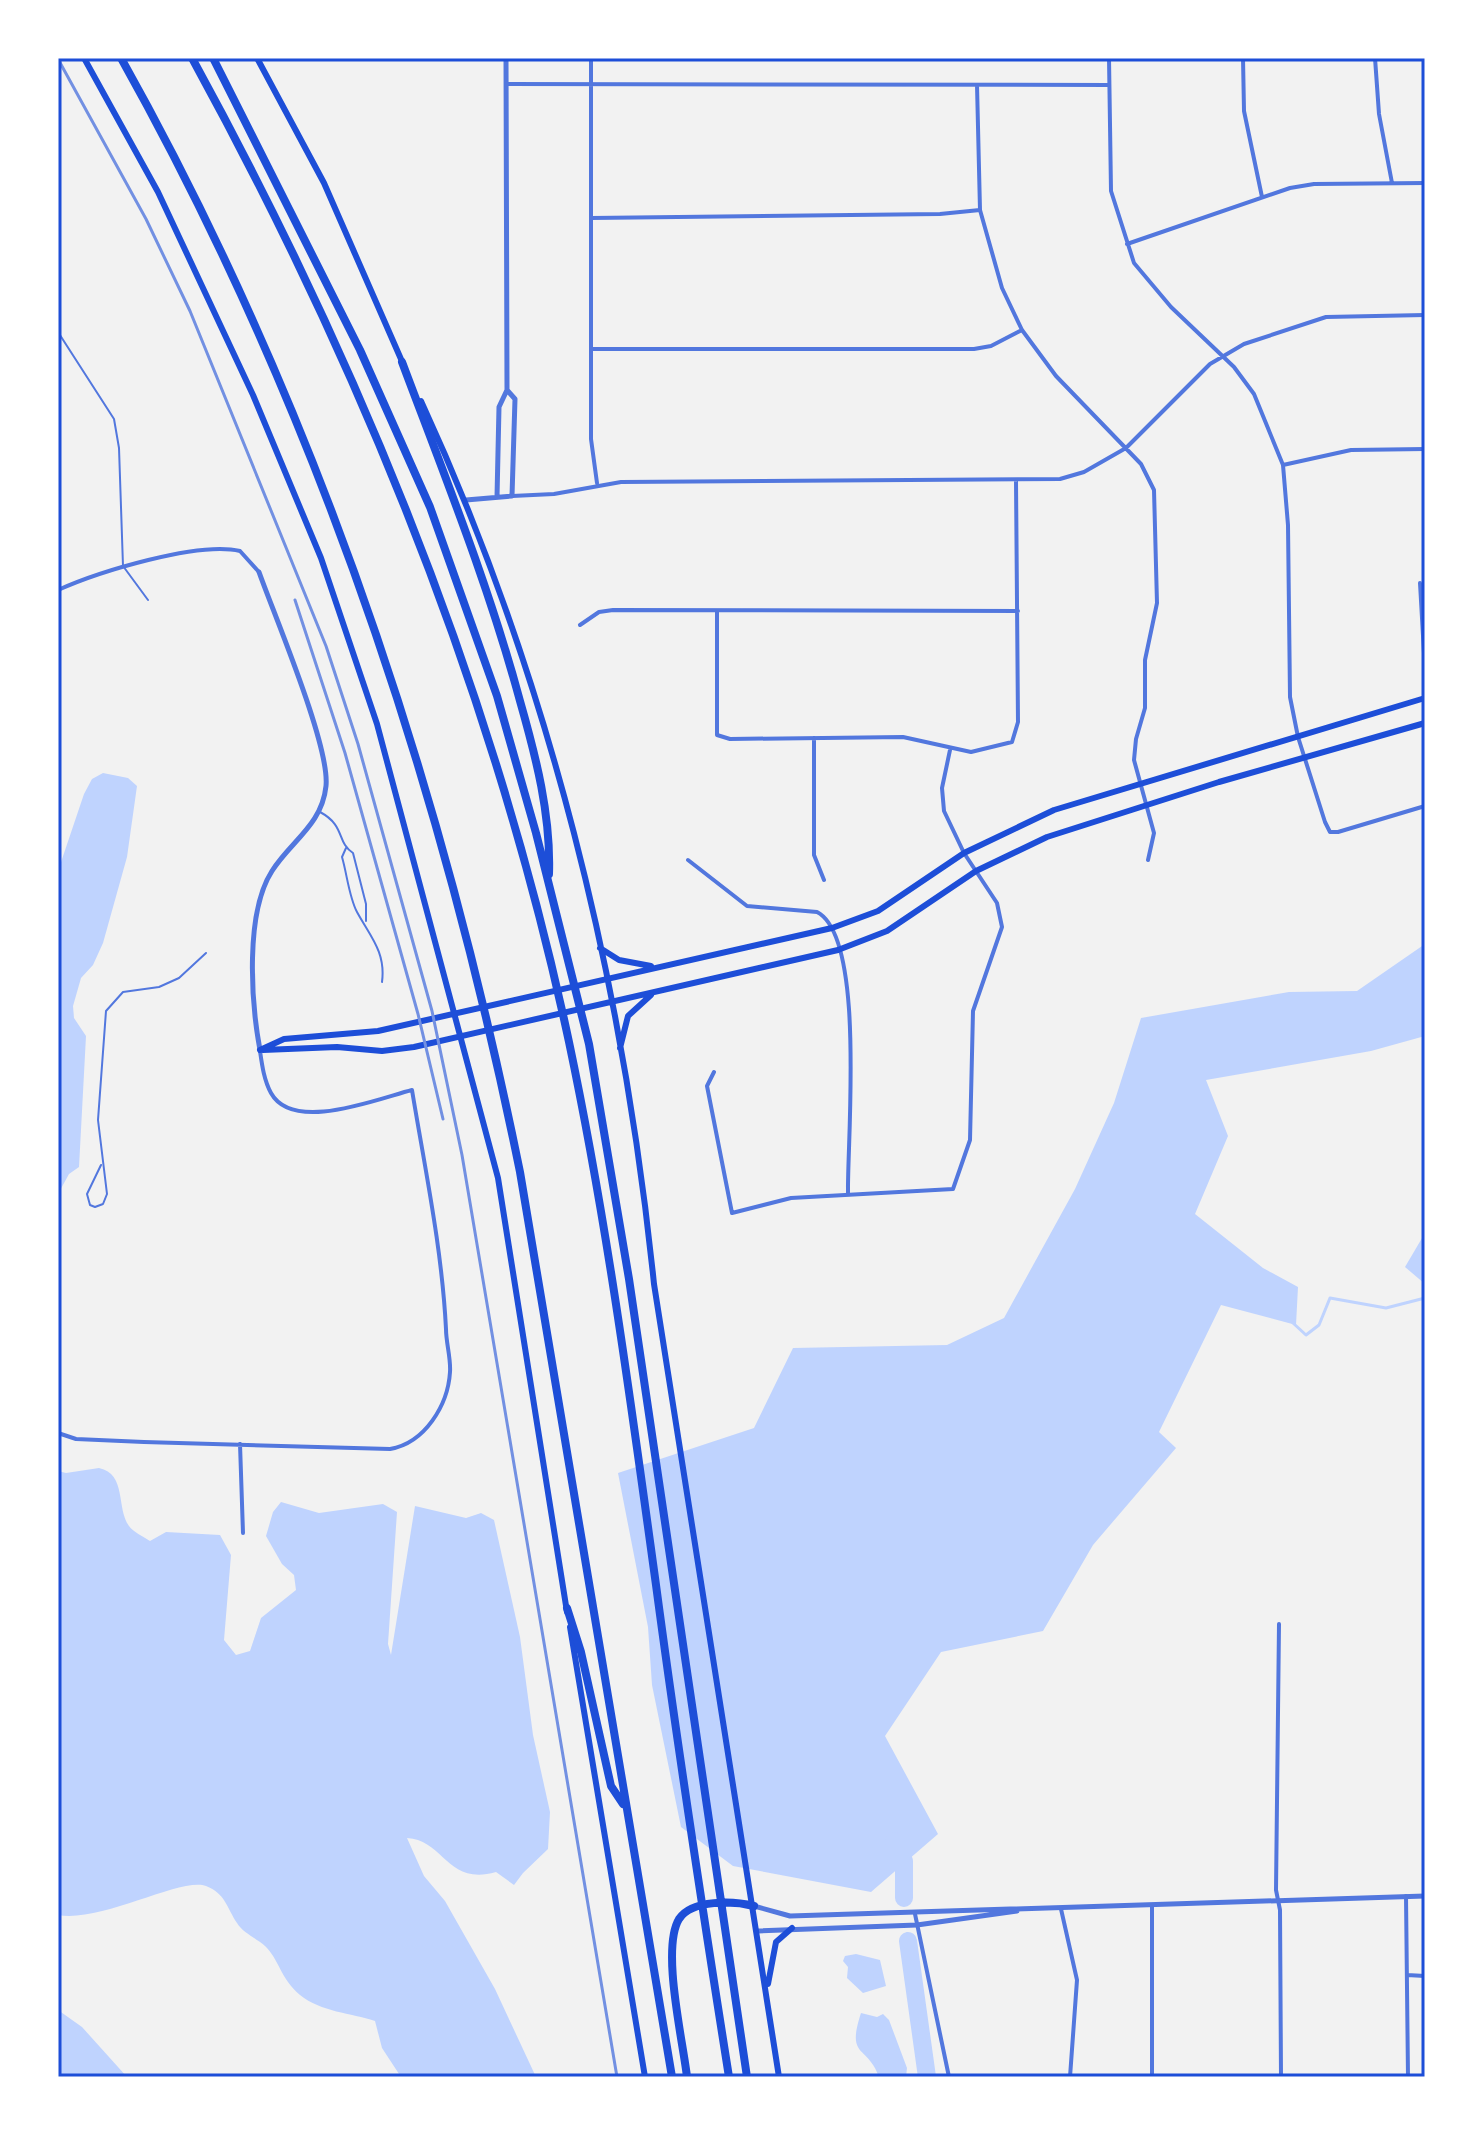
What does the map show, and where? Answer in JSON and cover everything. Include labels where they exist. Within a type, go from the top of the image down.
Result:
[{"type":"highway","points":[[121,58],[180,163],[226,257],[310,450],[359,580],[428,793],[479,983],[520,1172],[672,2077]]},
{"type":"highway","points":[[192,58],[231,129],[351,377],[414,523],[469,676],[518,839],[569,1044],[633,1408],[679,1755],[729,2077]]},
{"type":"highway","points":[[213,58],[360,350],[430,507],[497,696],[549,882],[589,1044],[650,1406],[697,1753],[747,2077]]},
{"type":"highway","points":[[402,362],[507,652],[532,742],[550,833],[549,882]]},
{"type":"highway","points":[[567,1608],[581,1652],[611,1786],[626,1807]]},
{"type":"highway","points":[[687,2077],[672,1949],[678,1922],[694,1907],[735,1902],[754,1906]]},
{"type":"main road","points":[[84,58],[158,192],[211,301],[321,558],[381,738],[498,1178],[645,2077]]},
{"type":"main road","points":[[257,58],[324,183],[466,500],[501,594],[570,815],[611,1002],[646,1212],[654,1284],[779,2077]]},
{"type":"main road","points":[[260,1050],[284,1039],[378,1031],[832,928],[878,911],[964,853],[1054,810],[1425,698]]},
{"type":"main road","points":[[260,1050],[285,1052],[337,1047],[382,1051],[447,1040],[838,950],[887,931],[976,871],[1047,837],[1148,804],[1425,723]]},
{"type":"main road","points":[[600,948],[619,960],[658,967]]},
{"type":"main road","points":[[619,1052],[628,1016],[639,1002],[658,991]]},
{"type":"main road","points":[[767,1991],[776,1943],[792,1928]]},
{"type":"street","points":[[497,497],[499,407],[507,390],[506,58]]},
{"type":"street","points":[[591,58],[591,452],[597,484]]},
{"type":"street","points":[[1109,58],[1111,191],[1127,244],[1149,283],[1254,394],[1283,465],[1288,525],[1290,689],[1298,737],[1330,832],[1425,806]]},
{"type":"street","points":[[1243,58],[1244,111],[1262,197]]},
{"type":"street","points":[[1375,58],[1379,114],[1392,183]]},
{"type":"street","points":[[506,84],[1109,85]]},
{"type":"street","points":[[977,85],[980,210],[1002,288],[1022,330],[1056,376],[1149,476],[1155,510],[1157,603],[1145,660],[1145,708],[1134,760],[1154,833],[1148,860]]},
{"type":"street","points":[[1127,244],[1262,197],[1314,184],[1425,183]]},
{"type":"street","points":[[591,218],[940,214],[980,210]]},
{"type":"street","points":[[466,500],[554,494],[597,484],[1060,479],[1084,472],[1126,448],[1221,356],[1244,344],[1326,317],[1425,315]]},
{"type":"street","points":[[591,349],[974,349],[991,346],[1022,330]]},
{"type":"street","points":[[507,390],[515,399],[512,496]]},
{"type":"street","points":[[1283,465],[1351,450],[1425,449]]},
{"type":"street","points":[[717,612],[717,735],[730,739],[903,737],[950,750],[971,752],[1012,742],[1018,722],[1016,481]]},
{"type":"street","points":[[58,590],[123,566],[232,549],[246,555],[259,572],[322,752],[326,783],[319,811],[304,836],[273,869],[260,895],[253,1000],[260,1050],[271,1093],[296,1112],[318,1112],[412,1090],[443,1292],[450,1373],[441,1408],[425,1430],[401,1447],[76,1439],[58,1433]]},
{"type":"street","points":[[1420,583],[1425,671]]},
{"type":"street","points":[[580,625],[599,612],[613,610],[1018,611]]},
{"type":"street","points":[[814,738],[814,855],[824,880]]},
{"type":"street","points":[[714,1072],[707,1086],[732,1213],[791,1198],[953,1189],[970,1140],[973,1011],[1002,927],[997,903],[964,853],[942,799],[950,750]]},
{"type":"street","points":[[688,860],[747,906],[817,912],[832,928],[851,1000],[848,1193]]},
{"type":"street","points":[[240,1444],[243,1533]]},
{"type":"street","points":[[1279,1624],[1281,2077]]},
{"type":"street","points":[[1406,1896],[1408,2077]]},
{"type":"street","points":[[754,1906],[790,1916],[1425,1896]]},
{"type":"street","points":[[1152,1905],[1152,2077]]},
{"type":"street","points":[[1061,1909],[1077,1980],[1070,2077]]},
{"type":"street","points":[[758,1931],[917,1925],[1005,1915],[1018,1910]]},
{"type":"street","points":[[915,1914],[949,2077]]},
{"type":"street","points":[[1407,1975],[1425,1976]]},
{"type":"lane","points":[[58,332],[114,419],[119,448],[123,566],[148,600]]},
{"type":"lane","points":[[319,811],[338,825],[346,848],[353,853],[366,904],[366,923]]},
{"type":"lane","points":[[346,848],[342,857],[357,912],[376,942],[384,970],[382,982]]},
{"type":"lane","points":[[101,1165],[87,1194],[90,1205],[95,1207],[103,1204],[107,1194],[101,1165],[98,1120],[106,1011],[123,992],[159,987],[179,978],[206,953]]},
{"type":"water","points":[[103,773],[128,778],[137,786],[127,857],[103,943],[93,965],[81,978],[73,1006],[74,1018],[86,1036],[79,1167],[69,1174],[58,1194],[58,871],[84,794],[92,779]]},
{"type":"water","points":[[1425,944],[1425,1036],[1371,1051],[1206,1080],[1228,1136],[1195,1214],[1263,1268],[1298,1287],[1296,1325],[1221,1305],[1159,1432],[1176,1448],[1093,1545],[1043,1631],[941,1652],[885,1736],[938,1834],[871,1892],[733,1866],[681,1827],[652,1685],[648,1627],[618,1473],[754,1428],[793,1348],[947,1345],[1004,1318],[1075,1189],[1114,1103],[1141,1018],[1289,992],[1357,991]]},
{"type":"water","points":[[1425,1233],[1425,1284],[1405,1267]]},
{"type":"water","points":[[99,1468],[114,1477],[129,1526],[150,1541],[166,1532],[220,1535],[231,1555],[224,1640],[236,1655],[250,1651],[261,1618],[296,1590],[294,1575],[282,1564],[266,1536],[273,1512],[281,1502],[319,1513],[383,1504],[397,1512],[388,1644],[391,1655],[415,1506],[466,1518],[481,1513],[494,1520],[520,1637],[533,1735],[550,1812],[548,1849],[514,1885],[496,1872],[480,1875],[467,1873],[456,1868],[430,1846],[407,1838],[424,1876],[445,1901],[495,1989],[536,2077],[401,2077],[382,2048],[375,2021],[327,2009],[300,1995],[288,1982],[270,1951],[243,1930],[222,1897],[206,1886],[178,1888],[96,1913],[58,1915],[58,1471],[66,1473]]},
{"type":"water","points":[[856,1954],[880,1960],[886,1986],[863,1993],[847,1978],[848,1967],[843,1961],[845,1956]]},
{"type":"water","points":[[58,2010],[82,2027],[127,2077],[58,2077]]},
{"type":"water","points":[[861,2013],[877,2017],[883,2014],[889,2020],[907,2068],[906,2077],[879,2077],[860,2050],[856,2038]]},
{"type":"waterway","points":[[1293,1323],[1306,1335],[1319,1325],[1330,1298],[1386,1308],[1425,1298]]},
{"type":"waterway","points":[[894,1841],[904,1861],[904,1898]]},
{"type":"waterway","points":[[908,1941],[927,2077]]},
{"type":"railway","points":[[58,59],[146,219],[190,311],[326,646],[358,744],[432,1011],[462,1155],[617,2077]]},
{"type":"railway","points":[[295,600],[345,753],[418,1014],[443,1119]]}]
